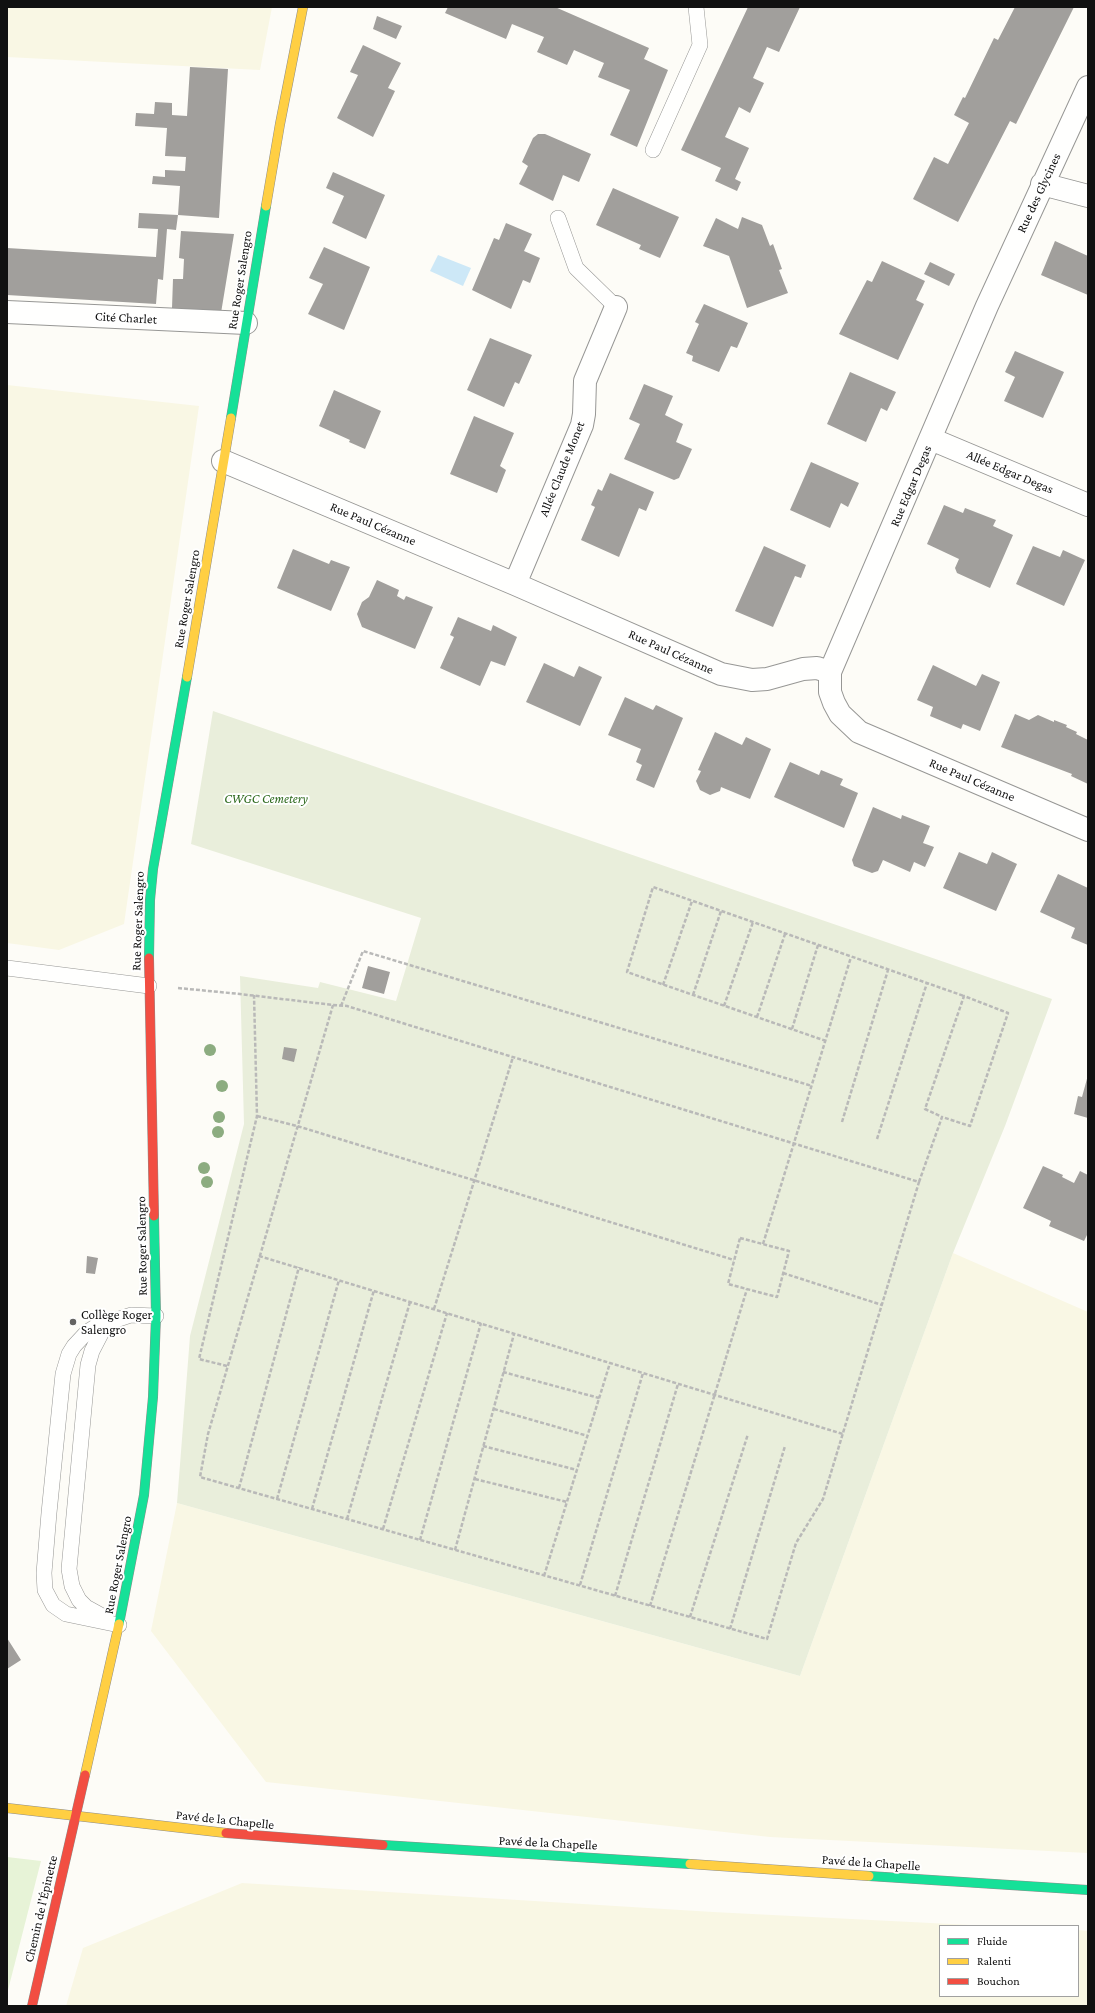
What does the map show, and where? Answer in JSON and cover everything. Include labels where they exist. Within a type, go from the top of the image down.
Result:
[{"type":"street","name":"Rue Roger Salengro","points":[[75,1817],[119,1625],[141,1516],[148,1462],[153,1397],[156,1316],[149,986],[150,900],[153,869],[280,124],[303,7]]},
{"type":"street","name":"Rue des Glycines","points":[[989,303],[1042,184],[1088,87]]},
{"type":"street","points":[[1042,184],[1088,196]]},
{"type":"street","name":"Rue Edgar Degas","points":[[830,672],[989,303]]},
{"type":"street","name":"Allée Claude Monet","points":[[515,584],[582,425],[584,414],[585,380],[616,307]]},
{"type":"street","name":"Cité Charlet","points":[[7,312],[246,323]]},
{"type":"street","name":"Allée Edgar Degas","points":[[931,439],[1088,505]]},
{"type":"street","name":"Rue Paul Cézanne","points":[[223,461],[515,584],[721,674],[752,680],[767,679],[803,669],[817,668],[830,672],[830,692],[834,703],[840,714],[859,732],[1088,830]]},
{"type":"street","name":"Pavé de la Chapelle","points":[[7,1808],[268,1838],[1088,1890]]},
{"type":"street","name":"Chemin de l'Épinette","points":[[32,2006],[75,1817]]},
{"type":"lane","points":[[652,150],[700,44],[696,7]]},
{"type":"lane","points":[[558,218],[576,268],[616,307]]},
{"type":"lane","points":[[7,968],[149,986]]},
{"type":"lane","points":[[119,1625],[74,1616],[58,1610],[48,1599],[44,1573],[48,1513],[65,1364],[69,1354],[80,1339],[95,1327],[131,1315],[156,1316]]},
{"type":"lane","points":[[107,1322],[92,1351],[88,1365],[69,1569],[72,1586],[79,1600],[86,1607],[119,1625]]},
{"type":"path","points":[[826,1040],[627,972],[653,887],[964,996],[1008,1013],[970,1126],[924,1110],[964,996]]},
{"type":"path","points":[[663,985],[692,901]]},
{"type":"path","points":[[692,995],[721,911]]},
{"type":"path","points":[[724,1006],[753,922]]},
{"type":"path","points":[[758,1017],[785,934]]},
{"type":"path","points":[[792,1029],[818,945]]},
{"type":"path","points":[[341,1006],[363,950],[812,1086]]},
{"type":"path","points":[[763,1244],[851,957]]},
{"type":"path","points":[[842,1122],[888,970]]},
{"type":"path","points":[[877,1139],[927,983]]},
{"type":"path","points":[[149,986],[254,995],[341,1006],[513,1057],[919,1182]]},
{"type":"path","points":[[227,1366],[199,1359],[257,1116],[254,995]]},
{"type":"path","points":[[333,1005],[227,1366],[208,1434],[200,1477],[767,1639],[796,1543],[823,1499],[919,1182],[942,1117]]},
{"type":"path","points":[[434,1309],[513,1057]]},
{"type":"path","points":[[257,1116],[297,1126],[734,1260]]},
{"type":"path","points":[[740,1238],[763,1244],[789,1251],[777,1297],[728,1284],[740,1238]]},
{"type":"path","points":[[259,1256],[843,1434]]},
{"type":"path","points":[[239,1488],[299,1267]]},
{"type":"path","points":[[783,1273],[882,1305]]},
{"type":"path","points":[[277,1499],[339,1280]]},
{"type":"path","points":[[650,1606],[747,1289]]},
{"type":"path","points":[[312,1509],[374,1290]]},
{"type":"path","points":[[347,1519],[410,1302]]},
{"type":"path","points":[[383,1529],[447,1313]]},
{"type":"path","points":[[420,1540],[481,1323]]},
{"type":"path","points":[[455,1550],[514,1334]]},
{"type":"path","points":[[544,1576],[610,1363]]},
{"type":"path","points":[[503,1372],[599,1398]]},
{"type":"path","points":[[580,1586],[643,1373]]},
{"type":"path","points":[[615,1596],[678,1384]]},
{"type":"path","points":[[494,1408],[588,1436]]},
{"type":"path","points":[[690,1617],[748,1434]]},
{"type":"path","points":[[483,1446],[577,1470]]},
{"type":"path","points":[[730,1629],[785,1446]]},
{"type":"path","points":[[475,1479],[567,1502]]},
{"type":"shaded area","points":[[7,7],[272,7],[260,70],[7,57]]},
{"type":"shaded area","points":[[7,385],[199,406],[124,924],[59,950],[7,943]]},
{"type":"shaded area","points":[[953,1253],[1088,1312],[1088,1853],[770,1837],[266,1782],[151,1631],[177,1503],[800,1676]]},
{"type":"shaded area","points":[[242,1883],[713,1912],[970,1925],[939,1925],[939,1997],[1079,1997],[1079,1930],[1088,1931],[1088,2006],[66,2006],[83,1948]]},
{"type":"green space","name":"CWGC Cemetery","points":[[213,711],[1052,999],[1005,1126],[953,1253],[800,1676],[177,1503],[190,1336],[244,1124],[240,976],[318,988],[320,982],[396,1001],[421,918],[191,844]]},
{"type":"green space","points":[[7,1857],[41,1861],[7,1994]]},
{"type":"water","points":[[438,255],[471,268],[463,286],[430,271]]},
{"type":"building","points":[[448,7],[555,7],[649,48],[644,59],[668,70],[637,147],[610,135],[630,90],[598,77],[604,63],[574,50],[567,65],[537,52],[544,37],[512,24],[506,39],[445,13]]},
{"type":"building","points":[[748,7],[800,7],[779,52],[767,47],[753,78],[764,83],[750,113],[739,107],[725,137],[749,148],[735,179],[741,182],[737,191],[715,181],[721,168],[681,150]]},
{"type":"building","points":[[1015,7],[1074,7],[1016,124],[1010,121],[958,222],[913,199],[934,157],[948,164],[969,123],[954,115],[963,97],[965,98],[994,38],[998,40]]},
{"type":"building","points":[[377,16],[402,26],[396,39],[373,29]]},
{"type":"building","points":[[363,45],[401,63],[388,88],[395,91],[373,137],[337,118],[358,75],[350,72]]},
{"type":"building","points":[[190,67],[228,69],[219,218],[178,215],[180,186],[152,184],[153,176],[165,177],[165,170],[185,171],[186,157],[165,156],[167,128],[135,126],[136,113],[154,114],[155,102],[172,103],[172,115],[187,116]]},
{"type":"building","points":[[538,134],[545,134],[591,154],[579,182],[563,175],[553,201],[519,184],[528,166],[522,162],[533,138]]},
{"type":"building","points":[[333,172],[385,195],[366,239],[332,223],[344,196],[326,188]]},
{"type":"building","points":[[613,188],[679,217],[660,258],[639,249],[641,245],[596,225]]},
{"type":"building","points":[[139,213],[178,215],[176,230],[167,229],[163,280],[158,279],[156,304],[7,295],[7,248],[156,257],[158,229],[138,228]]},
{"type":"building","points":[[742,217],[762,225],[770,246],[773,244],[782,269],[779,270],[788,293],[747,308],[729,256],[703,246],[716,218],[738,229]]},
{"type":"building","points":[[506,223],[532,234],[524,251],[540,258],[530,283],[523,280],[511,309],[472,290],[494,238],[499,240]]},
{"type":"building","points":[[181,231],[234,234],[221,313],[172,308],[173,279],[183,279],[184,259],[179,258]]},
{"type":"building","points":[[1055,241],[1088,256],[1088,295],[1041,275]]},
{"type":"building","points":[[324,247],[370,267],[344,330],[308,314],[323,284],[309,278]]},
{"type":"building","points":[[882,261],[925,281],[916,300],[924,304],[898,360],[839,334],[867,280],[872,282]]},
{"type":"building","points":[[930,262],[955,274],[949,286],[924,274]]},
{"type":"building","points":[[704,304],[748,323],[737,348],[731,346],[719,372],[692,361],[693,356],[686,353],[699,324],[695,322]]},
{"type":"building","points":[[490,338],[532,355],[519,384],[515,382],[504,407],[467,390]]},
{"type":"building","points":[[1015,351],[1064,372],[1043,418],[1004,401],[1015,377],[1005,372]]},
{"type":"building","points":[[850,372],[896,392],[887,411],[881,408],[866,442],[827,424]]},
{"type":"building","points":[[644,384],[673,396],[665,415],[683,424],[676,442],[692,449],[679,478],[674,480],[624,459],[640,424],[629,419]]},
{"type":"building","points":[[334,390],[381,411],[365,449],[349,442],[350,440],[319,426]]},
{"type":"building","points":[[474,416],[514,433],[500,466],[506,470],[497,493],[450,474]]},
{"type":"building","points":[[811,462],[859,483],[848,507],[841,503],[830,528],[790,510]]},
{"type":"building","points":[[610,473],[654,492],[646,511],[639,508],[619,557],[581,540],[595,507],[591,505],[598,489],[602,491]]},
{"type":"building","points":[[944,505],[963,513],[965,508],[996,520],[993,526],[1013,535],[990,588],[957,573],[955,568],[959,559],[927,544]]},
{"type":"building","points":[[764,546],[806,565],[801,578],[795,576],[773,627],[735,611]]},
{"type":"building","points":[[1033,546],[1060,557],[1063,550],[1085,560],[1064,606],[1016,584]]},
{"type":"building","points":[[293,549],[329,564],[331,560],[350,567],[331,611],[277,588]]},
{"type":"building","points":[[377,580],[399,590],[397,596],[404,600],[406,596],[433,607],[415,649],[362,627],[357,614],[362,602],[369,597]]},
{"type":"building","points":[[458,617],[491,631],[493,625],[517,637],[505,666],[491,661],[480,686],[440,668],[454,637],[450,635]]},
{"type":"building","points":[[544,663],[574,677],[579,666],[602,677],[580,726],[526,702]]},
{"type":"building","points":[[933,665],[976,686],[982,674],[1000,682],[980,731],[963,724],[961,729],[930,716],[933,707],[917,700]]},
{"type":"building","points":[[625,697],[653,710],[656,705],[683,718],[654,788],[636,780],[642,765],[636,762],[641,749],[608,735]]},
{"type":"building","points":[[1015,714],[1029,720],[1038,715],[1054,722],[1054,720],[1067,725],[1066,727],[1077,732],[1076,734],[1088,740],[1088,784],[1071,776],[1072,774],[1001,747]]},
{"type":"building","points":[[715,732],[742,745],[746,737],[771,749],[750,799],[721,787],[720,791],[710,795],[700,790],[696,781],[701,771],[698,770]]},
{"type":"building","points":[[790,762],[819,775],[821,770],[843,779],[840,785],[858,793],[844,828],[774,797]]},
{"type":"building","points":[[873,807],[901,819],[902,815],[930,826],[923,843],[934,847],[925,867],[914,862],[910,872],[883,860],[878,871],[872,873],[854,866],[852,860]]},
{"type":"building","points":[[959,852],[987,864],[992,852],[1017,864],[996,911],[943,888]]},
{"type":"building","points":[[1058,874],[1088,888],[1088,945],[1071,938],[1075,928],[1040,912]]},
{"type":"building","points":[[368,966],[390,972],[384,994],[362,988]]},
{"type":"building","points":[[284,1047],[297,1049],[294,1062],[282,1059]]},
{"type":"building","points":[[1088,1075],[1088,1118],[1074,1114],[1078,1096],[1082,1097]]},
{"type":"building","points":[[1043,1166],[1063,1175],[1062,1177],[1074,1183],[1080,1171],[1088,1175],[1088,1233],[1084,1241],[1049,1226],[1051,1221],[1023,1208]]},
{"type":"building","points":[[87,1256],[98,1258],[95,1274],[86,1273]]},
{"type":"building","points":[[7,1638],[21,1660],[7,1669]]},
{"type":"traffic: fast","points":[[231,418],[266,206]]},
{"type":"traffic: fast","points":[[149,958],[150,900],[153,869],[187,677]]},
{"type":"traffic: fast","points":[[119,1624],[144,1495],[153,1397],[156,1316],[154,1216]]},
{"type":"traffic: fast","points":[[383,1845],[690,1864]]},
{"type":"traffic: fast","points":[[869,1876],[1088,1890]]},
{"type":"traffic: slow","points":[[266,206],[280,124],[303,7]]},
{"type":"traffic: slow","points":[[187,677],[231,418]]},
{"type":"traffic: slow","points":[[85,1775],[119,1624]]},
{"type":"traffic: slow","points":[[7,1808],[226,1833]]},
{"type":"traffic: slow","points":[[690,1864],[869,1876]]},
{"type":"traffic: jam","points":[[149,958],[154,1216]]},
{"type":"traffic: jam","points":[[32,2006],[85,1775]]},
{"type":"traffic: jam","points":[[226,1833],[383,1845]]},
{"type":"place","name":"Collège Roger Salengro","points":[[73,1322]]}]
